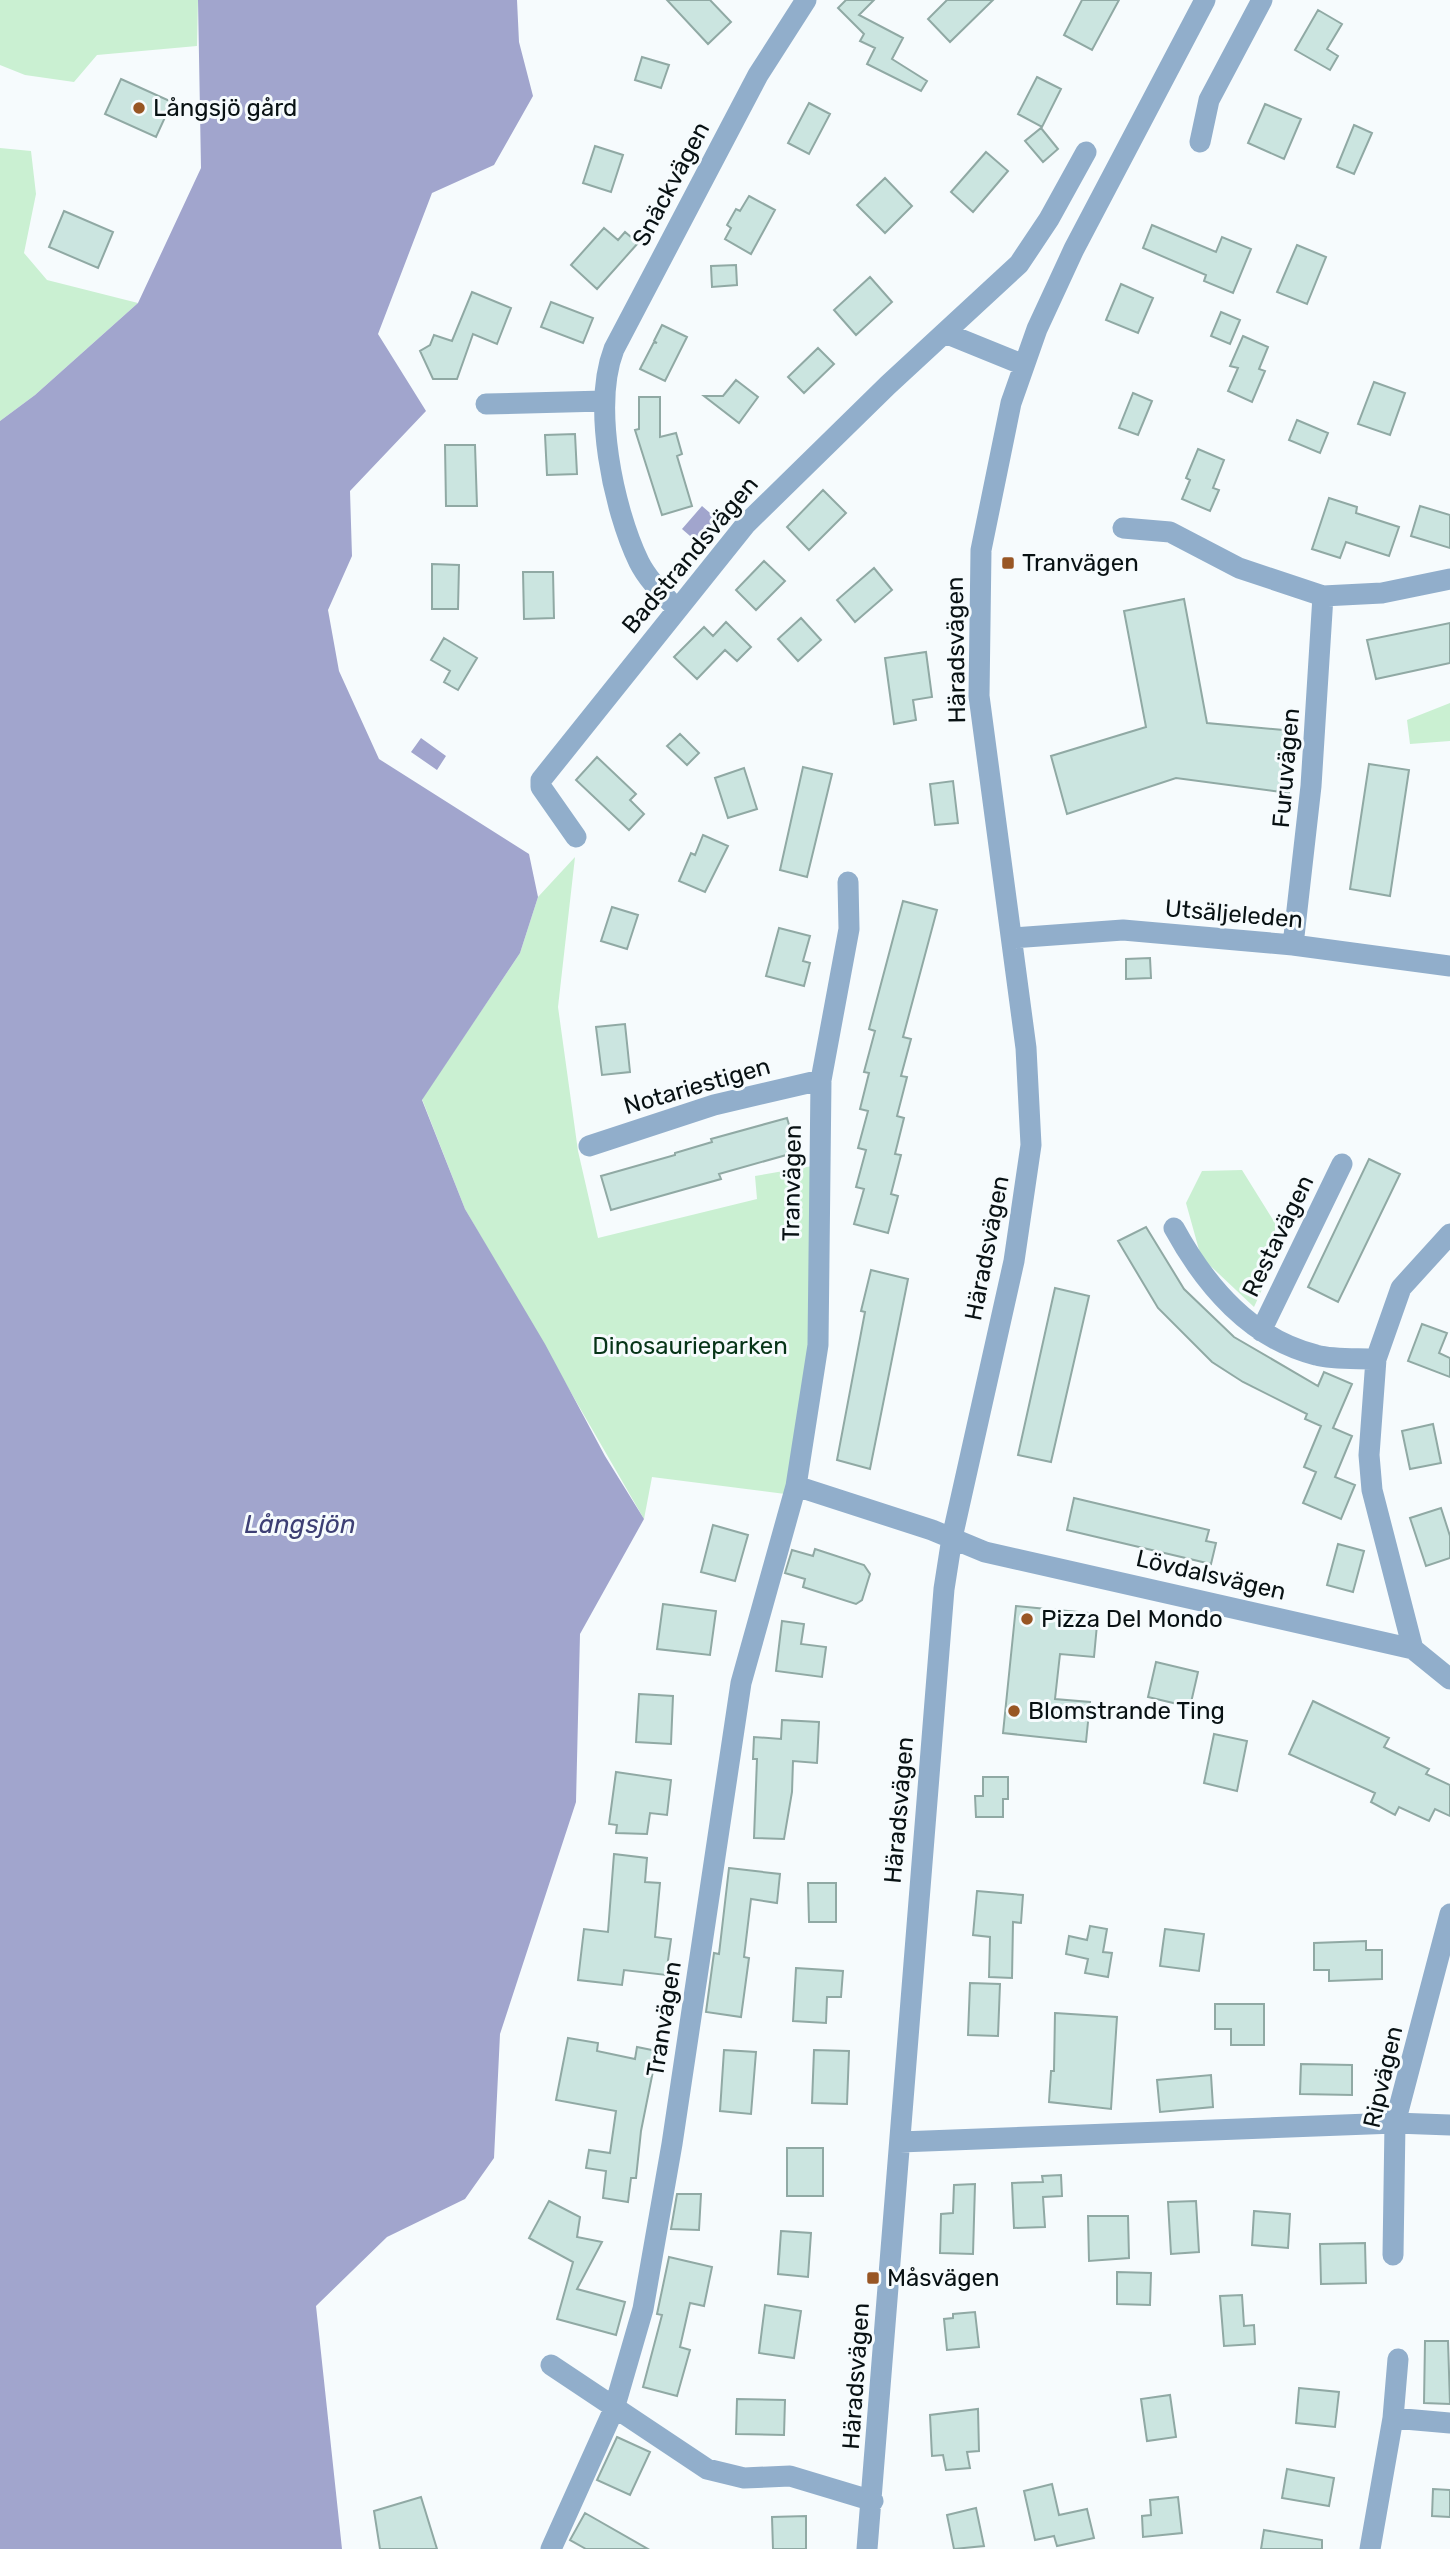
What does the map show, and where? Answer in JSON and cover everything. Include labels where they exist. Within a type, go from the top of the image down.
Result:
[{"type":"street","name":"Snäckvägen","points":[[676,608],[650,579],[630,540],[619,505],[604,401],[605,371],[614,349],[758,75],[806,0]]},
{"type":"street","name":"Häradsvägen","points":[[866,2549],[873,2501],[935,1687],[952,1538],[1014,1261],[1029,1174],[1030,1093],[981,709],[981,550],[1012,403],[1024,365],[1074,248],[1205,0]]},
{"type":"street","points":[[1200,142],[1209,100],[1262,0]]},
{"type":"street","name":"Badstrandsvägen","points":[[576,837],[541,787],[541,780],[676,608],[746,524],[1019,264],[1049,219],[1086,152]]},
{"type":"street","points":[[945,333],[1024,365]]},
{"type":"street","points":[[486,404],[604,401]]},
{"type":"street","points":[[1123,528],[1170,532],[1239,568],[1323,596],[1382,593],[1450,579]]},
{"type":"street","name":"Furuvägen","points":[[1293,945],[1311,786],[1323,596]]},
{"type":"street","name":"Tranvägen","points":[[551,2549],[614,2409],[643,2309],[672,2144],[740,1683],[796,1486],[818,1345],[821,1080],[849,929],[848,882]]},
{"type":"street","name":"Utsäljeleden","points":[[1012,938],[1123,930],[1293,945],[1450,966]]},
{"type":"street","name":"Notariestigen","points":[[589,1146],[714,1105],[821,1080]]},
{"type":"street","name":"Restavägen","points":[[1261,1331],[1342,1164]]},
{"type":"street","name":"Restavägen","points":[[1174,1228],[1214,1288],[1261,1331],[1318,1356],[1376,1359]]},
{"type":"street","points":[[1413,1649],[1372,1490],[1368,1455],[1376,1359],[1401,1288],[1450,1234]]},
{"type":"street","points":[[796,1486],[952,1538]]},
{"type":"street","name":"Lövdalsvägen","points":[[952,1538],[985,1552],[1413,1649],[1450,1679]]},
{"type":"street","name":"Ripvägen","points":[[1394,2255],[1395,2123],[1450,1914]]},
{"type":"street","points":[[900,2141],[1395,2123],[1450,2125]]},
{"type":"street","points":[[1370,2549],[1393,2418],[1398,2359]]},
{"type":"street","points":[[551,2365],[707,2469],[744,2478],[790,2476],[873,2501]]},
{"type":"street","points":[[1393,2418],[1450,2423]]},
{"type":"green space","points":[[0,0],[198,0],[197,46],[97,55],[74,82],[25,75],[0,65]]},
{"type":"green space","points":[[0,148],[31,151],[36,194],[24,253],[47,280],[138,303],[35,395],[0,421]]},
{"type":"green space","points":[[1450,703],[1450,741],[1410,744],[1407,720]]},
{"type":"green space","name":"Dinosaurieparken","points":[[575,857],[558,1007],[578,1151],[598,1238],[757,1199],[755,1176],[818,1165],[818,1345],[793,1495],[652,1477],[644,1519],[465,1209],[422,1099],[520,953],[538,897]]},
{"type":"green space","points":[[1242,1170],[1275,1223],[1275,1261],[1254,1307],[1201,1257],[1186,1203],[1202,1171]]},
{"type":"water","name":"Långsjön","points":[[198,0],[517,0],[519,42],[533,96],[494,165],[432,193],[378,334],[426,411],[350,491],[352,556],[328,610],[339,671],[379,759],[529,854],[538,897],[520,953],[422,1100],[465,1209],[545,1344],[605,1456],[644,1519],[580,1634],[576,1802],[500,2034],[494,2158],[465,2199],[387,2237],[316,2306],[342,2549],[0,2549],[0,421],[35,395],[138,303],[201,168]]},
{"type":"water","points":[[702,506],[717,519],[697,542],[682,529]]},
{"type":"water","points":[[421,738],[446,756],[437,770],[411,752]]},
{"type":"building","points":[[667,0],[710,0],[731,22],[708,44]]},
{"type":"building","points":[[846,0],[874,0],[859,15],[903,38],[892,59],[927,81],[921,91],[867,64],[875,48],[860,41],[864,34],[838,8]]},
{"type":"building","points":[[947,0],[993,0],[950,42],[928,19]]},
{"type":"building","points":[[1082,0],[1119,0],[1092,50],[1064,35]]},
{"type":"building","points":[[1318,10],[1342,24],[1327,49],[1338,56],[1330,70],[1295,50]]},
{"type":"building","points":[[642,57],[669,65],[661,88],[635,80]]},
{"type":"building","points":[[1037,77],[1061,89],[1042,127],[1018,114]]},
{"type":"building","name":"Långsjö gård","points":[[121,79],[172,102],[156,137],[105,114]]},
{"type":"building","points":[[809,103],[830,114],[809,154],[788,143]]},
{"type":"building","points":[[1265,104],[1301,119],[1284,159],[1248,143]]},
{"type":"building","points":[[1354,125],[1372,133],[1354,174],[1337,167]]},
{"type":"building","points":[[1041,128],[1058,149],[1043,162],[1025,141]]},
{"type":"building","points":[[595,146],[623,155],[611,192],[583,183]]},
{"type":"building","points":[[986,152],[1008,171],[973,212],[951,192]]},
{"type":"building","points":[[885,178],[912,206],[885,233],[857,205]]},
{"type":"building","points":[[749,196],[775,210],[751,254],[725,239],[731,228],[727,225],[736,209],[740,211]]},
{"type":"building","points":[[64,211],[113,232],[98,268],[49,247]]},
{"type":"building","points":[[1152,225],[1216,252],[1222,237],[1251,249],[1233,293],[1204,281],[1206,275],[1143,248]]},
{"type":"building","points":[[604,228],[618,240],[625,232],[638,243],[597,289],[571,265]]},
{"type":"building","points":[[1297,245],[1326,257],[1307,304],[1277,292]]},
{"type":"building","points":[[736,265],[737,285],[712,287],[711,266]]},
{"type":"building","points":[[870,277],[892,302],[856,335],[834,310]]},
{"type":"building","points":[[1121,284],[1153,298],[1138,333],[1106,320]]},
{"type":"building","points":[[472,292],[511,308],[497,344],[473,334],[457,379],[433,379],[420,351],[430,345],[434,335],[452,341]]},
{"type":"building","points":[[551,302],[593,318],[583,343],[541,327]]},
{"type":"building","points":[[1221,312],[1240,320],[1230,344],[1211,336]]},
{"type":"building","points":[[662,325],[687,337],[665,381],[640,369],[654,342],[657,343],[654,341]]},
{"type":"building","points":[[1243,336],[1268,347],[1259,369],[1265,371],[1252,402],[1228,391],[1238,368],[1230,366]]},
{"type":"building","points":[[818,348],[834,364],[804,393],[788,377]]},
{"type":"building","points":[[736,380],[758,397],[739,423],[704,396],[723,396]]},
{"type":"building","points":[[1374,382],[1405,393],[1390,435],[1358,424]]},
{"type":"building","points":[[1133,393],[1152,401],[1138,435],[1119,428]]},
{"type":"building","points":[[639,397],[660,397],[660,437],[676,433],[682,454],[677,456],[692,506],[662,515],[635,430],[639,429]]},
{"type":"building","points":[[1297,420],[1328,433],[1320,453],[1289,440]]},
{"type":"building","points":[[575,434],[577,474],[547,475],[545,435]]},
{"type":"building","points":[[445,445],[475,445],[477,506],[446,506]]},
{"type":"building","points":[[1198,449],[1224,460],[1213,488],[1219,490],[1210,511],[1182,499],[1190,480],[1186,478]]},
{"type":"building","points":[[823,490],[846,513],[809,550],[787,527]]},
{"type":"building","points":[[1329,498],[1357,507],[1356,513],[1399,527],[1389,556],[1346,542],[1340,558],[1312,549]]},
{"type":"building","points":[[1420,506],[1450,515],[1450,548],[1411,536]]},
{"type":"building","points":[[764,561],[785,581],[756,610],[736,590]]},
{"type":"building","points":[[432,564],[459,565],[458,609],[432,609]]},
{"type":"building","points":[[874,568],[892,590],[855,622],[837,600]]},
{"type":"building","points":[[523,572],[553,572],[554,618],[524,619]]},
{"type":"building","points":[[1184,599],[1207,723],[1294,731],[1289,793],[1176,778],[1067,814],[1051,756],[1146,727],[1124,611]]},
{"type":"building","points":[[801,618],[821,640],[798,661],[778,639]]},
{"type":"building","points":[[726,622],[751,647],[737,661],[725,650],[697,679],[674,657],[704,627],[713,636]]},
{"type":"building","points":[[1450,623],[1450,663],[1376,679],[1367,640]]},
{"type":"building","points":[[444,638],[477,658],[458,690],[444,682],[450,671],[431,660]]},
{"type":"building","points":[[926,652],[932,697],[913,700],[916,720],[894,724],[885,658]]},
{"type":"building","points":[[680,734],[699,753],[687,765],[667,746]]},
{"type":"building","points":[[597,757],[636,794],[630,800],[644,814],[629,830],[576,780]]},
{"type":"building","points":[[1369,764],[1409,770],[1390,896],[1350,889]]},
{"type":"building","points":[[803,767],[832,774],[807,877],[780,870]]},
{"type":"building","points":[[744,768],[757,809],[728,818],[715,778]]},
{"type":"building","points":[[953,781],[958,823],[935,825],[930,784]]},
{"type":"building","points":[[703,835],[728,846],[705,892],[679,881],[691,853],[695,855]]},
{"type":"building","points":[[903,901],[937,910],[903,1037],[911,1039],[901,1076],[907,1077],[897,1116],[904,1118],[895,1154],[901,1155],[891,1194],[898,1196],[888,1233],[854,1224],[864,1189],[856,1187],[866,1150],[858,1148],[868,1111],[860,1109],[869,1073],[864,1072],[875,1031],[869,1029]]},
{"type":"building","points":[[612,907],[638,915],[627,949],[601,941]]},
{"type":"building","points":[[779,928],[810,936],[803,961],[810,963],[804,986],[766,976]]},
{"type":"building","points":[[1150,958],[1151,978],[1126,979],[1126,959]]},
{"type":"building","points":[[625,1024],[630,1072],[602,1075],[596,1027]]},
{"type":"building","points":[[787,1118],[797,1152],[719,1174],[721,1179],[611,1210],[601,1176],[675,1155],[712,1142],[711,1139]]},
{"type":"building","points":[[1369,1159],[1400,1174],[1338,1302],[1308,1287]]},
{"type":"building","points":[[1146,1227],[1184,1289],[1234,1337],[1318,1386],[1324,1372],[1352,1384],[1333,1428],[1352,1436],[1335,1477],[1355,1485],[1341,1519],[1303,1503],[1316,1472],[1304,1467],[1321,1426],[1305,1419],[1307,1414],[1243,1382],[1212,1362],[1158,1308],[1118,1241]]},
{"type":"building","points":[[871,1270],[908,1279],[870,1469],[837,1460],[865,1312],[861,1311]]},
{"type":"building","points":[[1055,1288],[1089,1296],[1051,1462],[1018,1455]]},
{"type":"building","points":[[1422,1324],[1447,1333],[1439,1353],[1450,1358],[1450,1377],[1408,1361]]},
{"type":"building","points":[[1433,1424],[1441,1463],[1410,1469],[1402,1431]]},
{"type":"building","points":[[1074,1498],[1209,1530],[1206,1541],[1216,1543],[1211,1564],[1067,1530]]},
{"type":"building","points":[[1441,1508],[1450,1536],[1450,1558],[1426,1566],[1410,1518]]},
{"type":"building","points":[[713,1525],[748,1535],[735,1581],[701,1572]]},
{"type":"building","points":[[1338,1544],[1364,1551],[1353,1592],[1327,1585]]},
{"type":"building","points":[[815,1549],[864,1565],[870,1574],[862,1600],[856,1604],[803,1587],[805,1579],[785,1573],[792,1550],[813,1556]]},
{"type":"building","points":[[663,1604],[716,1611],[710,1655],[657,1649]]},
{"type":"building","points":[[1016,1606],[1098,1614],[1094,1657],[1060,1654],[1055,1699],[1090,1702],[1086,1742],[1003,1733]]},
{"type":"building","points":[[782,1621],[804,1624],[801,1644],[826,1647],[822,1677],[776,1671]]},
{"type":"building","points":[[1156,1662],[1198,1672],[1190,1707],[1148,1697]]},
{"type":"building","points":[[639,1694],[673,1696],[671,1744],[636,1742]]},
{"type":"building","points":[[1313,1701],[1389,1738],[1384,1747],[1429,1769],[1426,1774],[1450,1785],[1450,1816],[1435,1809],[1429,1821],[1399,1807],[1395,1815],[1371,1802],[1375,1793],[1289,1754]]},
{"type":"building","points":[[782,1720],[819,1722],[817,1763],[793,1761],[792,1792],[784,1839],[754,1838],[757,1759],[753,1759],[754,1737],[781,1739]]},
{"type":"building","points":[[1214,1734],[1247,1741],[1237,1791],[1204,1783]]},
{"type":"building","points":[[616,1772],[671,1780],[667,1815],[650,1813],[647,1834],[616,1833],[617,1825],[609,1824]]},
{"type":"building","points":[[983,1777],[1008,1777],[1008,1799],[1003,1799],[1003,1817],[976,1817],[975,1796],[983,1796]]},
{"type":"building","points":[[614,1854],[647,1858],[645,1882],[660,1883],[655,1937],[671,1939],[666,1975],[624,1970],[622,1985],[578,1980],[584,1929],[608,1932]]},
{"type":"building","points":[[729,1868],[780,1874],[777,1903],[751,1899],[744,1957],[749,1958],[741,2017],[706,2012],[714,1953],[719,1954]]},
{"type":"building","points":[[808,1883],[836,1883],[836,1922],[809,1922]]},
{"type":"building","points":[[977,1891],[1023,1895],[1021,1923],[1013,1922],[1012,1978],[989,1977],[990,1937],[973,1935]]},
{"type":"building","points":[[1090,1926],[1107,1929],[1103,1952],[1112,1953],[1108,1977],[1085,1973],[1088,1959],[1066,1954],[1069,1936],[1087,1940]]},
{"type":"building","points":[[1165,1929],[1204,1934],[1199,1971],[1160,1966]]},
{"type":"building","points":[[1366,1941],[1366,1950],[1382,1950],[1382,1979],[1329,1981],[1329,1970],[1314,1970],[1314,1943]]},
{"type":"building","points":[[796,1968],[843,1971],[841,1997],[827,1997],[826,2023],[793,2021]]},
{"type":"building","points":[[970,1983],[1000,1984],[998,2036],[968,2035]]},
{"type":"building","points":[[1215,2004],[1264,2004],[1264,2045],[1231,2045],[1231,2029],[1215,2029]]},
{"type":"building","points":[[1055,2013],[1117,2017],[1111,2109],[1049,2102],[1051,2071],[1054,2071]]},
{"type":"building","points":[[568,2038],[598,2043],[597,2051],[635,2059],[637,2047],[657,2051],[641,2131],[636,2178],[631,2178],[628,2202],[603,2198],[606,2171],[586,2168],[589,2150],[610,2153],[616,2111],[556,2100]]},
{"type":"building","points":[[724,2050],[756,2052],[751,2114],[720,2111]]},
{"type":"building","points":[[814,2050],[849,2051],[847,2104],[812,2103]]},
{"type":"building","points":[[1301,2064],[1352,2065],[1352,2095],[1300,2094]]},
{"type":"building","points":[[1211,2075],[1213,2107],[1160,2112],[1157,2080]]},
{"type":"building","points":[[787,2148],[823,2148],[823,2196],[787,2196]]},
{"type":"building","points":[[1061,2175],[1062,2196],[1043,2197],[1045,2227],[1014,2228],[1012,2183],[1043,2182],[1042,2176]]},
{"type":"building","points":[[975,2184],[973,2254],[940,2253],[941,2214],[953,2213],[954,2185]]},
{"type":"building","points":[[677,2194],[701,2194],[699,2230],[671,2229]]},
{"type":"building","points":[[549,2201],[580,2217],[577,2237],[602,2242],[577,2289],[625,2302],[616,2335],[557,2319],[573,2262],[529,2238]]},
{"type":"building","points":[[1196,2201],[1199,2252],[1171,2254],[1168,2202]]},
{"type":"building","points":[[1254,2211],[1290,2214],[1288,2248],[1252,2245]]},
{"type":"building","points":[[1088,2216],[1128,2216],[1129,2258],[1089,2261]]},
{"type":"building","points":[[781,2231],[811,2233],[808,2277],[778,2274]]},
{"type":"building","points":[[1365,2243],[1366,2283],[1321,2284],[1320,2244]]},
{"type":"building","points":[[669,2257],[712,2267],[704,2306],[690,2303],[680,2347],[690,2350],[677,2396],[643,2387],[662,2315],[657,2314]]},
{"type":"building","points":[[1117,2272],[1151,2273],[1150,2305],[1117,2304]]},
{"type":"building","points":[[1242,2295],[1244,2326],[1254,2325],[1255,2344],[1224,2346],[1220,2296]]},
{"type":"building","points":[[765,2305],[801,2311],[794,2358],[759,2353]]},
{"type":"building","points":[[975,2312],[979,2347],[947,2350],[944,2319],[953,2318],[953,2314]]},
{"type":"building","points":[[1425,2341],[1448,2341],[1450,2404],[1424,2403]]},
{"type":"building","points":[[1299,2388],[1339,2392],[1335,2427],[1296,2423]]},
{"type":"building","points":[[1170,2395],[1176,2437],[1147,2441],[1141,2399]]},
{"type":"building","points":[[737,2399],[785,2400],[784,2435],[736,2434]]},
{"type":"building","points":[[978,2409],[979,2451],[967,2452],[970,2468],[946,2470],[943,2455],[932,2456],[930,2415]]},
{"type":"building","points":[[617,2437],[650,2452],[630,2495],[597,2480]]},
{"type":"building","points":[[1287,2469],[1334,2478],[1329,2506],[1282,2498]]},
{"type":"building","points":[[1052,2484],[1059,2515],[1087,2509],[1094,2538],[1057,2546],[1054,2536],[1035,2540],[1024,2491]]},
{"type":"building","points":[[1433,2489],[1450,2490],[1450,2517],[1432,2516]]},
{"type":"building","points":[[421,2497],[437,2549],[380,2549],[374,2511]]},
{"type":"building","points":[[1178,2497],[1182,2533],[1143,2537],[1142,2516],[1151,2515],[1150,2500]]},
{"type":"building","points":[[976,2508],[984,2546],[954,2549],[947,2515]]},
{"type":"building","points":[[585,2513],[648,2549],[586,2549],[570,2540]]},
{"type":"building","points":[[806,2516],[806,2549],[773,2549],[772,2517]]},
{"type":"building","points":[[1264,2530],[1322,2540],[1322,2549],[1261,2549]]},
{"type":"place","name":"Långsjö gård","points":[[139,108]]},
{"type":"place","name":"Tranvägen","points":[[1008,563]]},
{"type":"place","name":"Pizza Del Mondo","points":[[1027,1619]]},
{"type":"place","name":"Blomstrande Ting","points":[[1014,1711]]},
{"type":"place","name":"Måsvägen","points":[[873,2278]]}]
